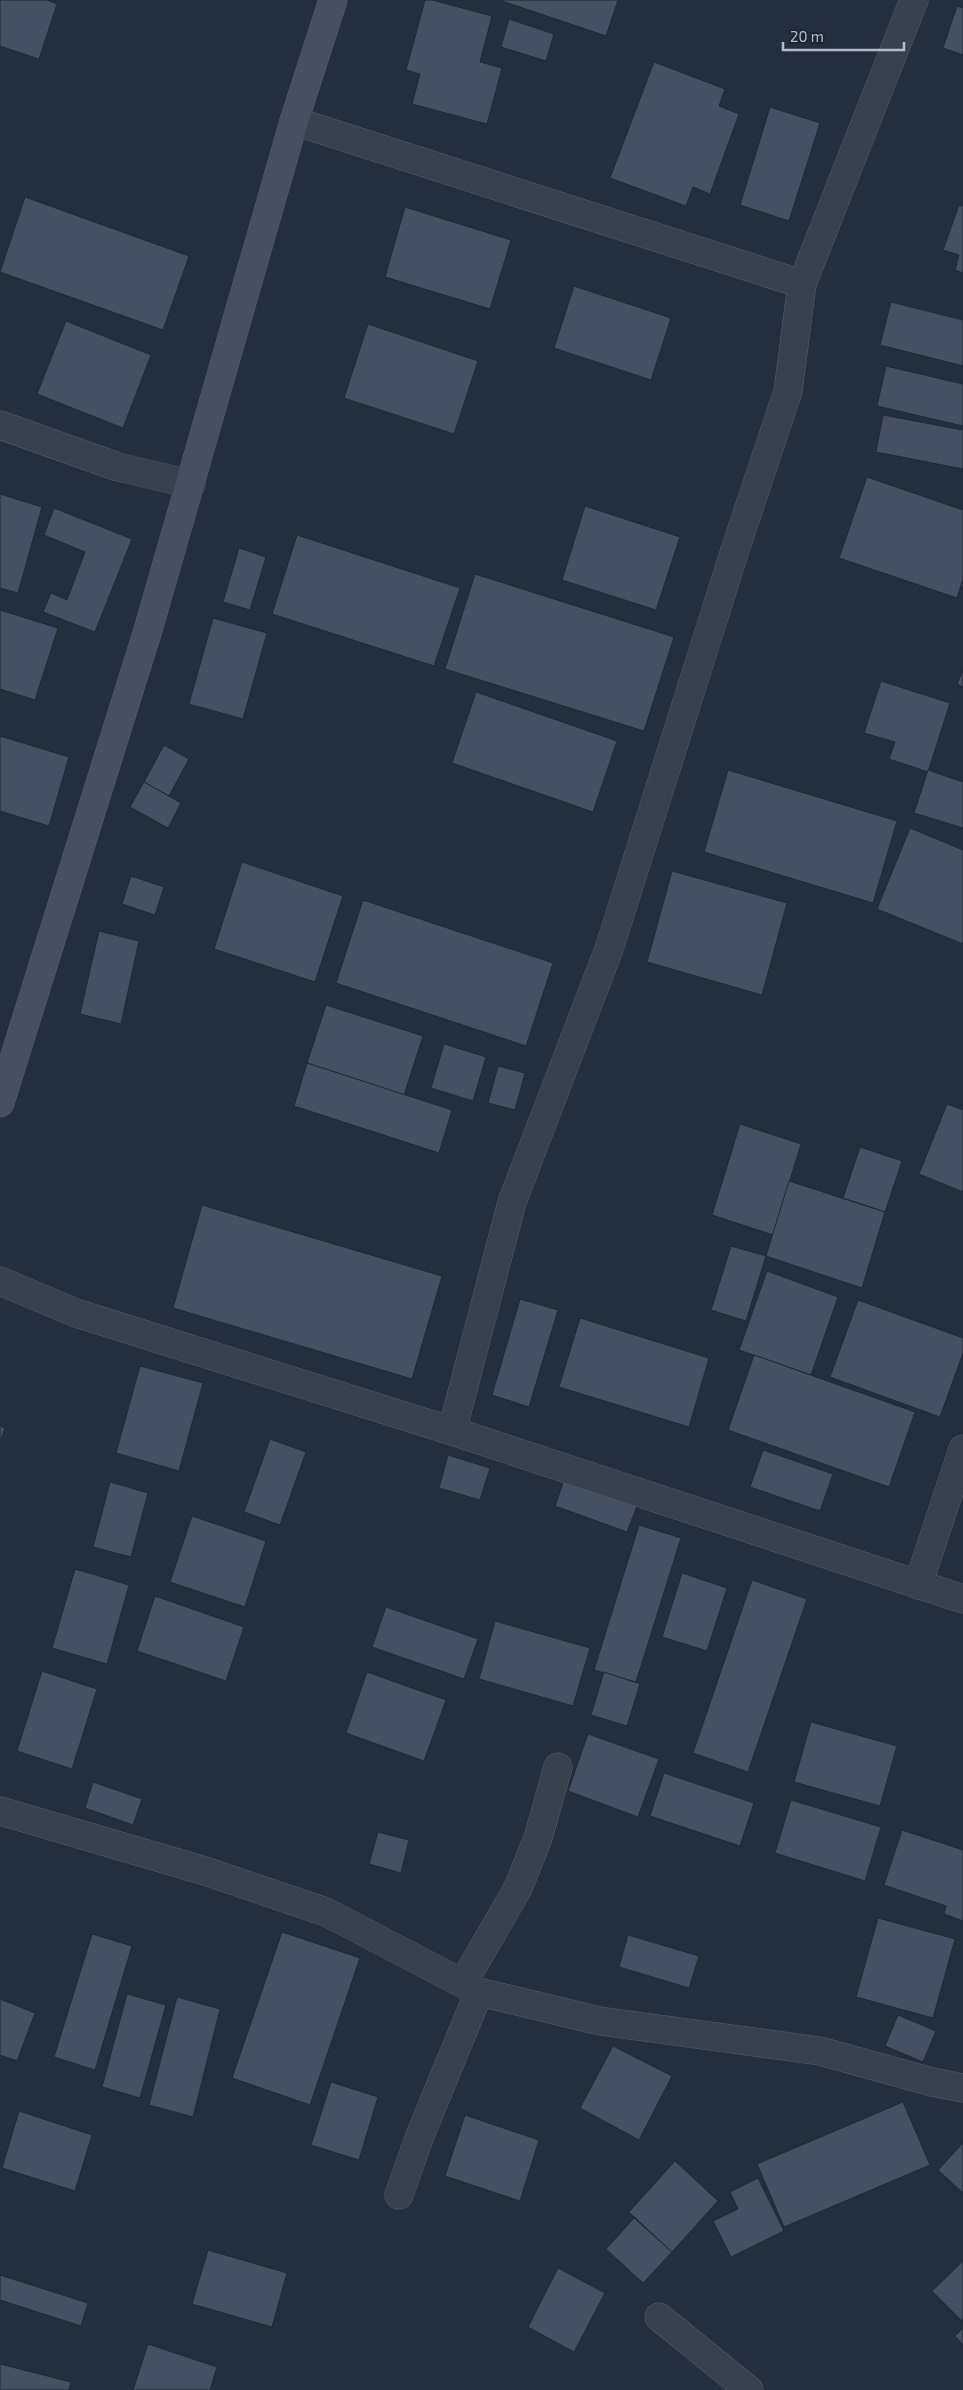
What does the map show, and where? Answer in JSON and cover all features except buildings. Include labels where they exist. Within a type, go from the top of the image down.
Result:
[{"type":"street","points":[[0,1103],[146,640],[294,121],[333,0]]},
{"type":"street","points":[[452,1432],[512,1202],[609,949],[735,550],[788,391],[802,284],[914,0]]},
{"type":"street","points":[[294,121],[802,284]]},
{"type":"street","points":[[0,425],[118,467],[191,484]]},
{"type":"street","points":[[0,1281],[76,1314],[452,1432],[963,1600]]},
{"type":"street","points":[[918,1585],[963,1450]]},
{"type":"street","points":[[399,2195],[471,1987],[518,1888],[538,1838],[558,1767]]},
{"type":"street","points":[[0,1811],[205,1872],[326,1912],[471,1987],[600,2021],[820,2051],[932,2082],[963,2088]]},
{"type":"street","points":[[659,2317],[749,2390]]}]
